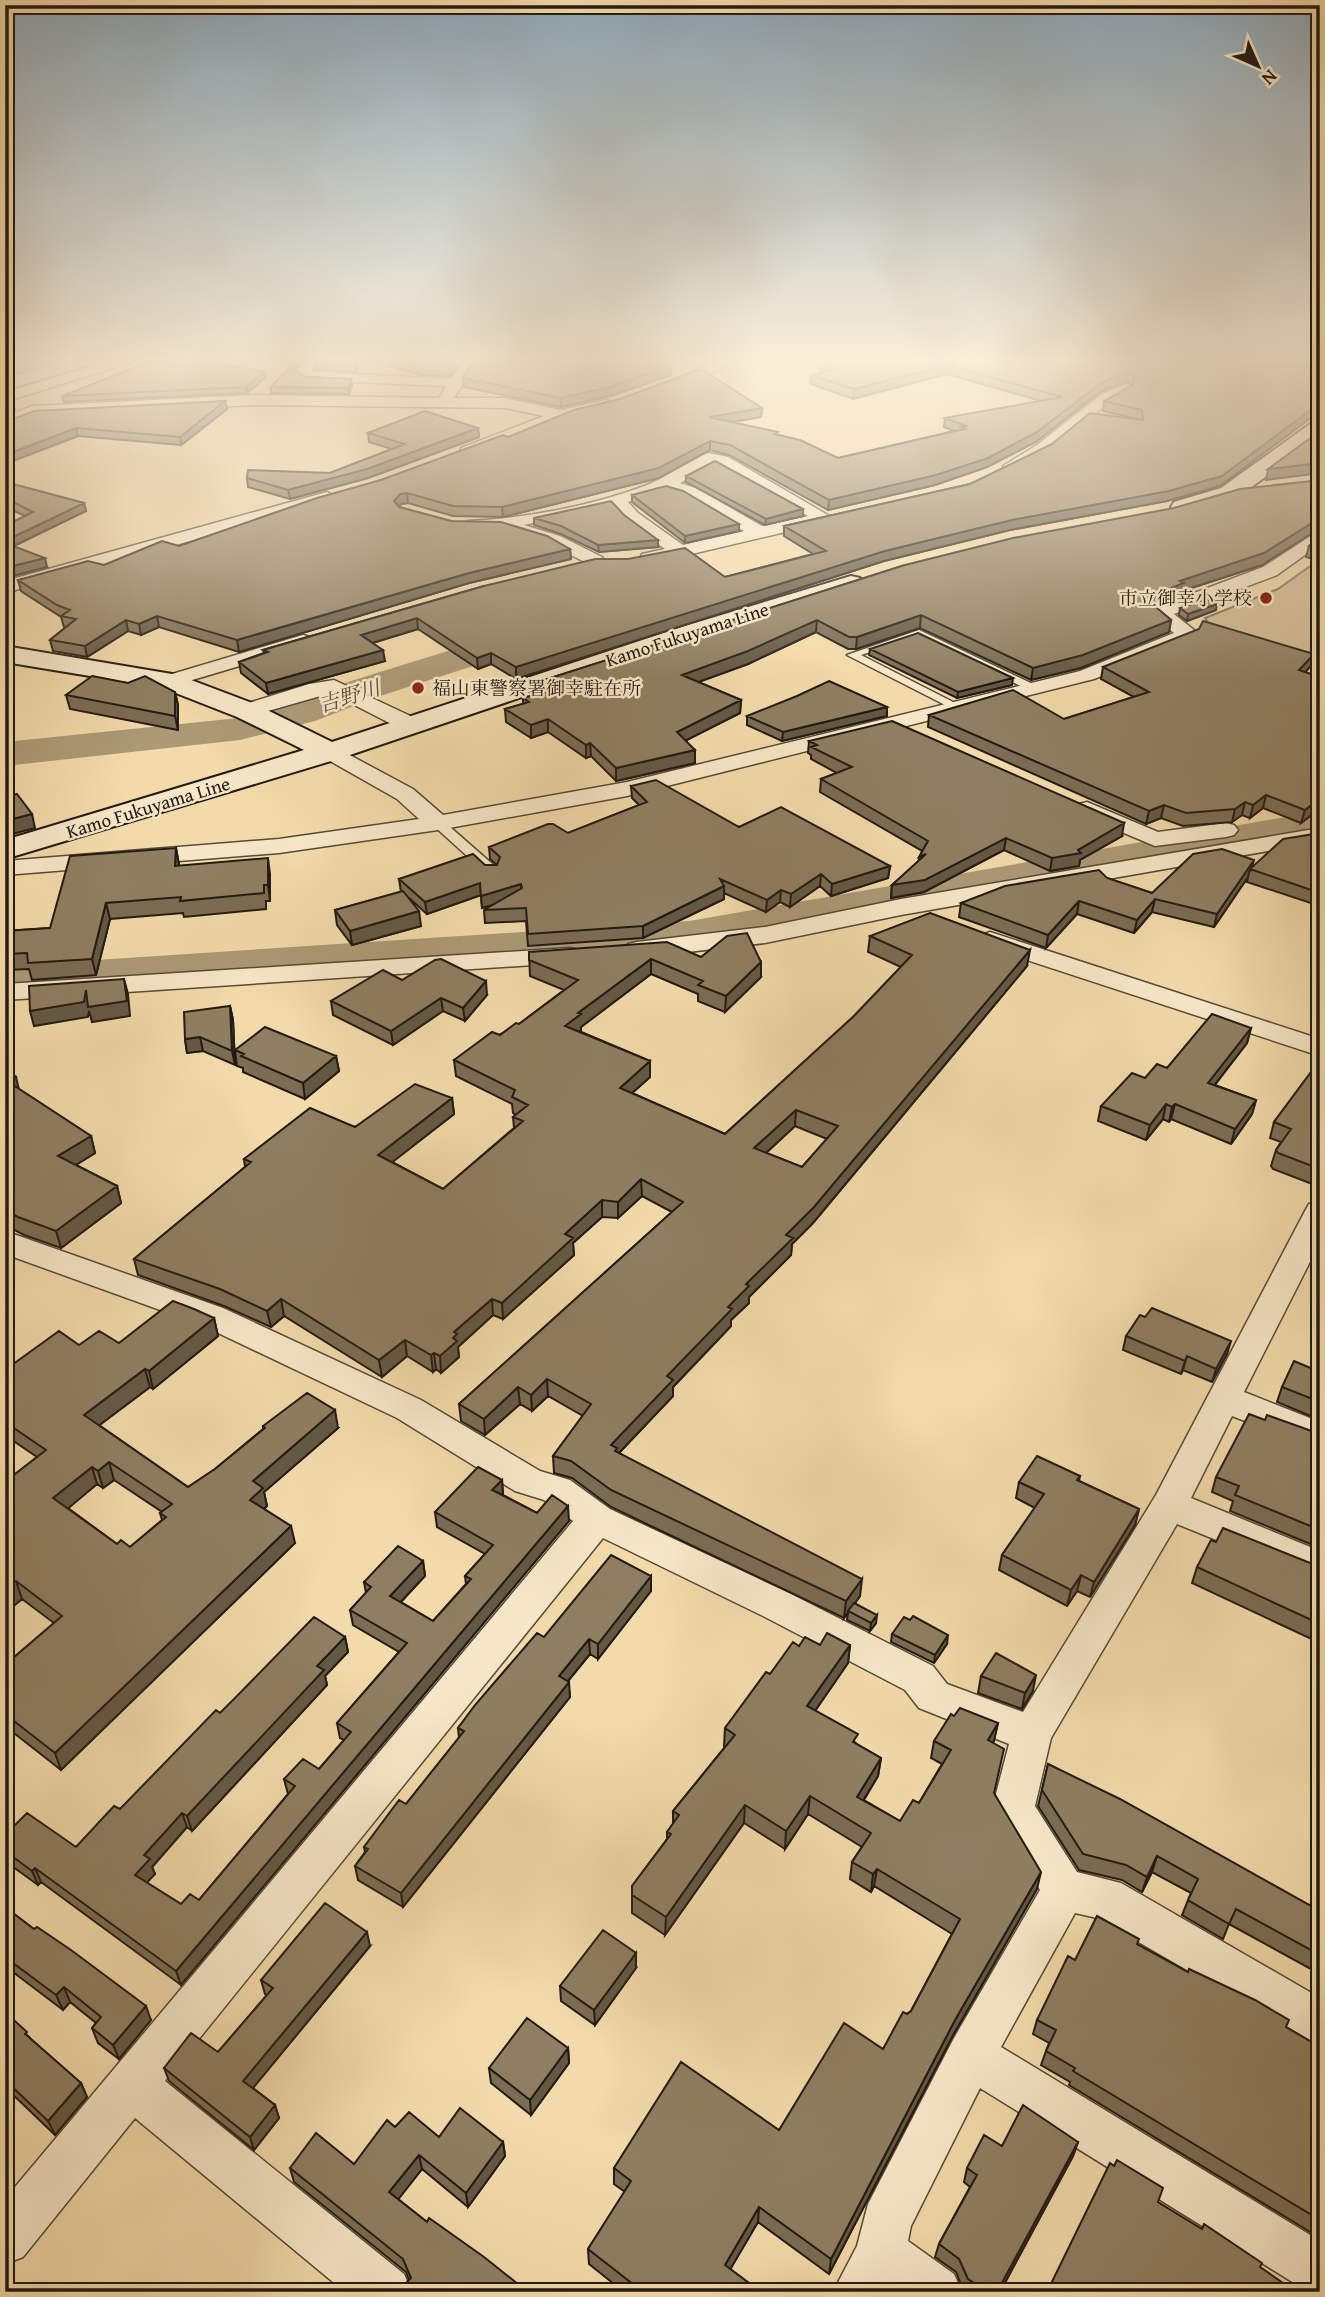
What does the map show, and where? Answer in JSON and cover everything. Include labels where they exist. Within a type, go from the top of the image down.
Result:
[{"type":"main road","points":[[1158,513],[1229,493],[1269,463]]},
{"type":"main road","name":"Kamo Fukuyama Line","points":[[5,850],[331,752],[694,631],[881,573]]},
{"type":"main road","points":[[5,653],[169,681],[262,719],[331,752]]},
{"type":"street","points":[[452,524],[503,525],[616,499],[666,484],[700,463]]},
{"type":"street","points":[[569,568],[595,561],[623,562],[681,552],[830,517],[726,463]]},
{"type":"street","points":[[999,472],[1015,463]]},
{"type":"street","points":[[666,484],[690,492],[761,533]]},
{"type":"street","points":[[1229,493],[1273,490]]},
{"type":"street","points":[[5,587],[343,492]]},
{"type":"street","points":[[616,499],[632,517],[681,552]]},
{"type":"street","points":[[5,513],[23,520],[5,529]]},
{"type":"street","points":[[503,525],[554,540],[595,561]]},
{"type":"street","points":[[5,868],[279,846],[627,789],[953,706],[1087,675],[1189,634],[1159,613],[1270,570],[1320,536]]},
{"type":"street","points":[[169,681],[320,636]]},
{"type":"street","points":[[262,719],[316,688],[334,685],[413,726]]},
{"type":"street","points":[[891,722],[929,739]]},
{"type":"street","points":[[331,752],[405,794],[438,822]]},
{"type":"street","points":[[1067,800],[1163,841],[1320,815]]},
{"type":"street","points":[[5,992],[602,953],[765,935],[901,907],[1320,835]]},
{"type":"street","points":[[901,907],[1050,962],[1320,1048]]},
{"type":"street","points":[[1320,1211],[1169,1505],[1032,1734],[1013,1809],[1064,1890],[1105,1898],[1320,2024]]},
{"type":"street","points":[[5,1242],[211,1317],[409,1409],[528,1481],[557,1490],[597,1519],[919,1678],[933,1696],[1032,1734]]},
{"type":"street","points":[[1223,1398],[1320,1437]]},
{"type":"street","points":[[1169,1505],[1320,1567]]},
{"type":"street","points":[[5,2239],[597,1519]]},
{"type":"street","points":[[936,2292],[870,2272],[886,2222],[971,2055],[1064,1890]]},
{"type":"street","points":[[971,2055],[1320,2270]]},
{"type":"street","points":[[131,2084],[386,2292]]},
{"type":"lane","points":[[953,706],[852,655],[919,633],[1033,688]]},
{"type":"lane","points":[[438,822],[494,872]]},
{"type":"shaded area","name":"市立御幸小学校","points":[[1313,564],[1320,566],[1320,657],[1209,624],[1205,618],[1278,589]]},
{"type":"building","points":[[355,463],[383,463],[288,490],[247,478],[248,470],[330,473]]},
{"type":"building","points":[[427,463],[668,463],[659,468],[502,507],[453,506],[407,493],[400,494],[394,501],[399,507],[451,521],[501,522],[547,536],[570,549],[469,573],[237,640],[157,616],[139,624],[126,620],[85,646],[50,640],[76,619],[61,616],[70,610],[57,605],[18,580],[88,561],[104,565],[162,541],[179,546],[317,498],[381,480]]},
{"type":"building","points":[[711,463],[719,463],[803,509],[766,519],[686,476]]},
{"type":"building","points":[[763,463],[972,463],[936,475],[829,500]]},
{"type":"building","points":[[1013,463],[1239,463],[1222,476],[1169,491],[1012,520],[885,551],[516,667],[491,653],[477,658],[417,618],[361,635],[383,650],[266,683],[239,662],[268,652],[263,650],[484,586],[595,559],[628,559],[685,548],[725,577],[826,551],[784,526],[970,484]]},
{"type":"building","points":[[1276,463],[1318,463],[1268,469]]},
{"type":"building","points":[[1320,480],[1320,518],[1264,553],[1180,581],[1184,583],[1153,595],[1149,601],[1171,620],[1083,655],[1033,668],[921,615],[857,637],[849,637],[817,620],[748,651],[682,675],[741,700],[677,732],[695,750],[616,768],[590,743],[586,745],[548,719],[531,725],[505,709],[529,702],[523,698],[556,689],[541,681],[905,565],[1013,538],[1174,508],[1240,489]]},
{"type":"building","points":[[5,482],[84,503],[5,541],[5,526],[33,512],[5,498]]},
{"type":"building","points":[[666,486],[683,491],[739,524],[685,536],[632,495]]},
{"type":"building","points":[[611,501],[624,515],[658,540],[598,545],[561,526],[534,518]]},
{"type":"building","points":[[1320,537],[1320,548],[1309,546]]},
{"type":"building","points":[[5,543],[45,558],[5,568]]},
{"type":"building","points":[[1206,599],[1217,604],[1188,614],[1180,608]]},
{"type":"building","points":[[1203,621],[1314,654],[1299,670],[1320,677],[1320,798],[1305,810],[1266,795],[1253,805],[1245,802],[1235,809],[1186,813],[1164,805],[1149,811],[929,715],[1013,690],[1064,719],[1149,692],[1103,667],[1199,629]]},
{"type":"building","points":[[918,633],[1013,678],[958,692],[870,649]]},
{"type":"building","points":[[92,676],[128,683],[145,676],[175,692],[175,716],[66,695]]},
{"type":"building","points":[[829,681],[887,707],[783,732],[747,716],[797,696]]},
{"type":"building","points":[[892,721],[1124,823],[1078,850],[1081,853],[1052,858],[1006,838],[925,880],[892,885],[926,854],[919,857],[928,841],[821,779],[852,767],[811,747],[817,745],[809,741]]},
{"type":"building","points":[[656,780],[739,827],[781,807],[890,866],[832,884],[821,874],[791,894],[781,890],[767,900],[720,879],[724,886],[643,926],[528,934],[526,908],[484,910],[522,888],[521,884],[481,896],[480,883],[425,902],[399,879],[473,854],[485,865],[497,865],[500,857],[489,847],[548,824],[568,833],[647,802],[631,786]]},
{"type":"building","points":[[17,794],[32,814],[5,821],[5,797]]},
{"type":"building","points":[[1320,833],[1320,893],[1250,869],[1283,839]]},
{"type":"building","points":[[176,848],[175,866],[268,858],[268,885],[264,885],[264,893],[180,901],[181,897],[106,903],[92,959],[28,963],[27,953],[5,954],[5,931],[50,928],[70,856]]},
{"type":"building","points":[[1222,849],[1254,860],[1217,914],[1155,899],[1137,920],[1079,901],[1048,935],[961,903],[1005,886],[1099,870],[1107,878],[1152,893],[1193,854]]},
{"type":"building","points":[[403,891],[419,911],[350,931],[335,910]]},
{"type":"building","points":[[930,913],[1030,950],[814,1207],[786,1235],[793,1238],[746,1284],[749,1286],[728,1307],[732,1309],[667,1376],[673,1380],[611,1445],[617,1448],[615,1451],[862,1579],[846,1601],[611,1490],[571,1461],[553,1456],[591,1404],[547,1379],[531,1395],[518,1387],[484,1419],[459,1404],[683,1202],[641,1179],[618,1202],[602,1200],[565,1234],[573,1238],[502,1303],[492,1299],[454,1332],[457,1334],[453,1338],[457,1341],[440,1356],[434,1353],[431,1355],[405,1340],[379,1360],[281,1299],[267,1311],[220,1289],[134,1259],[251,1162],[244,1159],[310,1108],[355,1127],[415,1084],[452,1098],[378,1155],[443,1189],[523,1121],[513,1117],[528,1105],[512,1097],[515,1090],[454,1060],[492,1032],[500,1035],[516,1023],[519,1024],[578,980],[529,960],[529,952],[667,942],[701,957],[727,936],[747,933],[761,962],[726,996],[698,985],[703,981],[651,959],[578,1013],[581,1014],[565,1026],[650,1061],[620,1088],[725,1134],[854,1016],[912,955],[870,936]],"holes":[[[796,1110],[838,1126],[802,1167],[754,1148]]]},
{"type":"building","points":[[441,959],[486,981],[463,1008],[441,998],[391,1031],[331,1001],[383,970],[402,980]]},
{"type":"building","points":[[124,979],[127,1001],[88,1007],[86,990],[84,1002],[30,1011],[29,986]]},
{"type":"building","points":[[230,1006],[232,1051],[200,1037],[185,1039],[184,1012]]},
{"type":"building","points":[[1212,1014],[1251,1028],[1208,1083],[1256,1100],[1235,1129],[1175,1104],[1172,1107],[1166,1104],[1150,1125],[1101,1106],[1132,1073],[1145,1078],[1157,1064],[1167,1068]]},
{"type":"building","points":[[265,1027],[336,1056],[303,1083],[241,1056],[244,1054],[235,1050]]},
{"type":"building","points":[[1320,1060],[1320,1169],[1278,1153],[1276,1150],[1291,1129],[1274,1122]]},
{"type":"building","points":[[5,1067],[16,1077],[7,1081],[91,1136],[58,1156],[117,1186],[56,1231],[5,1210]]},
{"type":"building","points":[[173,1301],[214,1318],[149,1371],[145,1369],[84,1415],[188,1487],[215,1469],[265,1428],[263,1426],[307,1393],[335,1410],[253,1481],[263,1488],[250,1500],[291,1526],[55,1753],[5,1714],[5,1665],[62,1616],[16,1581],[5,1590],[5,1482],[46,1450],[5,1422],[5,1365],[9,1367],[59,1331],[79,1345],[99,1331],[119,1343]],"holes":[[[109,1462],[172,1504],[160,1513],[166,1517],[130,1547],[121,1540],[117,1544],[53,1498],[92,1467],[98,1471]]]},
{"type":"building","points":[[1152,1308],[1231,1341],[1216,1369],[1187,1356],[1185,1361],[1126,1336],[1140,1315],[1145,1317]]},
{"type":"building","points":[[1294,1361],[1320,1372],[1320,1402],[1282,1387]]},
{"type":"building","points":[[1249,1414],[1265,1420],[1267,1415],[1320,1434],[1320,1530],[1235,1495],[1239,1486],[1216,1477]]},
{"type":"building","points":[[1037,1456],[1080,1476],[1077,1480],[1139,1509],[1094,1582],[1081,1575],[1071,1590],[1002,1555],[1044,1494],[1019,1482]]},
{"type":"building","points":[[478,1467],[502,1480],[492,1490],[537,1513],[552,1495],[568,1506],[176,1971],[35,1868],[32,1871],[5,1851],[5,1835],[27,1813],[76,1847],[114,1806],[120,1809],[216,1710],[220,1713],[314,1617],[345,1637],[317,1666],[324,1670],[187,1816],[182,1813],[144,1855],[150,1859],[135,1875],[181,1904],[190,1894],[199,1900],[295,1786],[284,1779],[303,1759],[319,1769],[351,1732],[337,1723],[407,1643],[350,1610],[371,1587],[364,1582],[398,1546],[423,1561],[390,1596],[433,1621],[471,1579],[465,1576],[493,1545],[435,1512]]},
{"type":"building","points":[[1223,1528],[1320,1567],[1320,1624],[1197,1567],[1211,1540],[1216,1542]]},
{"type":"building","points":[[611,1555],[651,1576],[598,1644],[589,1639],[559,1676],[569,1682],[401,1893],[355,1866],[368,1849],[364,1847],[399,1800],[406,1804],[464,1731],[458,1728],[475,1705],[537,1633],[544,1637]]},
{"type":"building","points":[[854,1603],[877,1615],[871,1623],[848,1611]]},
{"type":"building","points":[[913,1616],[948,1635],[935,1655],[892,1634],[904,1617],[910,1620]]},
{"type":"building","points":[[827,1633],[850,1645],[807,1706],[858,1734],[853,1742],[881,1758],[857,1797],[900,1821],[913,1800],[919,1803],[951,1750],[934,1741],[951,1714],[954,1716],[960,1708],[998,1723],[988,1740],[1004,1749],[994,1793],[1041,1872],[955,2020],[831,2259],[759,2207],[725,2265],[761,2292],[643,2292],[588,2249],[631,2181],[614,2168],[681,2062],[779,2130],[844,2023],[883,2049],[903,2012],[907,2014],[911,2011],[960,1919],[877,1869],[873,1874],[852,1862],[871,1833],[810,1796],[786,1831],[745,1805],[666,1917],[632,1895],[632,1886],[671,1834],[667,1832],[679,1815],[673,1811],[735,1735],[725,1728],[766,1672],[770,1674],[793,1642],[799,1646],[805,1637],[820,1645]]},
{"type":"building","points":[[996,1653],[1036,1675],[1025,1693],[981,1676]]},
{"type":"building","points":[[1048,1764],[1120,1799],[1320,1911],[1320,1955],[1236,1909],[1229,1924],[1188,1900],[1198,1879],[1157,1856],[1147,1877],[1126,1865],[1083,1854],[1042,1790]]},
{"type":"building","points":[[325,1903],[367,1932],[243,2081],[275,2105],[250,2137],[164,2068],[191,2033],[218,2052],[273,1988],[261,1980]]},
{"type":"building","points":[[5,1907],[34,1929],[37,1927],[71,1950],[146,2006],[113,2045],[92,2028],[101,2017],[64,1987],[56,1995],[5,1957]]},
{"type":"building","points":[[1097,1916],[1139,1939],[1137,1944],[1188,1972],[1189,1969],[1255,2000],[1289,2020],[1286,2027],[1320,2047],[1320,2220],[1073,2071],[1075,2068],[1046,2051],[1056,2030],[1037,2020],[1068,1956],[1075,1960]]},
{"type":"building","points":[[603,1930],[636,1953],[594,2010],[560,1986]]},
{"type":"building","points":[[5,2012],[27,2032],[25,2034],[81,2083],[48,2121],[5,2080]]},
{"type":"building","points":[[527,2018],[568,2048],[530,2100],[489,2068]]},
{"type":"building","points":[[1023,2105],[1078,2142],[997,2292],[988,2292],[968,2279],[959,2259],[939,2244],[977,2175],[967,2168],[984,2135],[1002,2146]]},
{"type":"building","points":[[460,2108],[503,2142],[466,2193],[419,2155],[389,2192],[427,2222],[429,2218],[484,2257],[528,2292],[419,2292],[407,2282],[411,2278],[403,2259],[290,2168],[316,2133],[354,2164],[387,2120],[395,2127],[409,2112],[439,2137]]},
{"type":"building","points":[[1117,2160],[1163,2188],[1158,2202],[1202,2229],[1204,2224],[1262,2263],[1260,2267],[1296,2292],[1047,2292],[1110,2163],[1114,2166]]},
{"type":"waterway","name":"吉野川","points":[[5,754],[240,729],[302,713],[364,689],[532,636]]},
{"type":"waterway","points":[[5,980],[689,935],[1320,823]]},
{"type":"place","name":"市立御幸小学校","points":[[1266,598]]},
{"type":"place","name":"福山東警察署御幸駐在所","points":[[418,688]]}]
